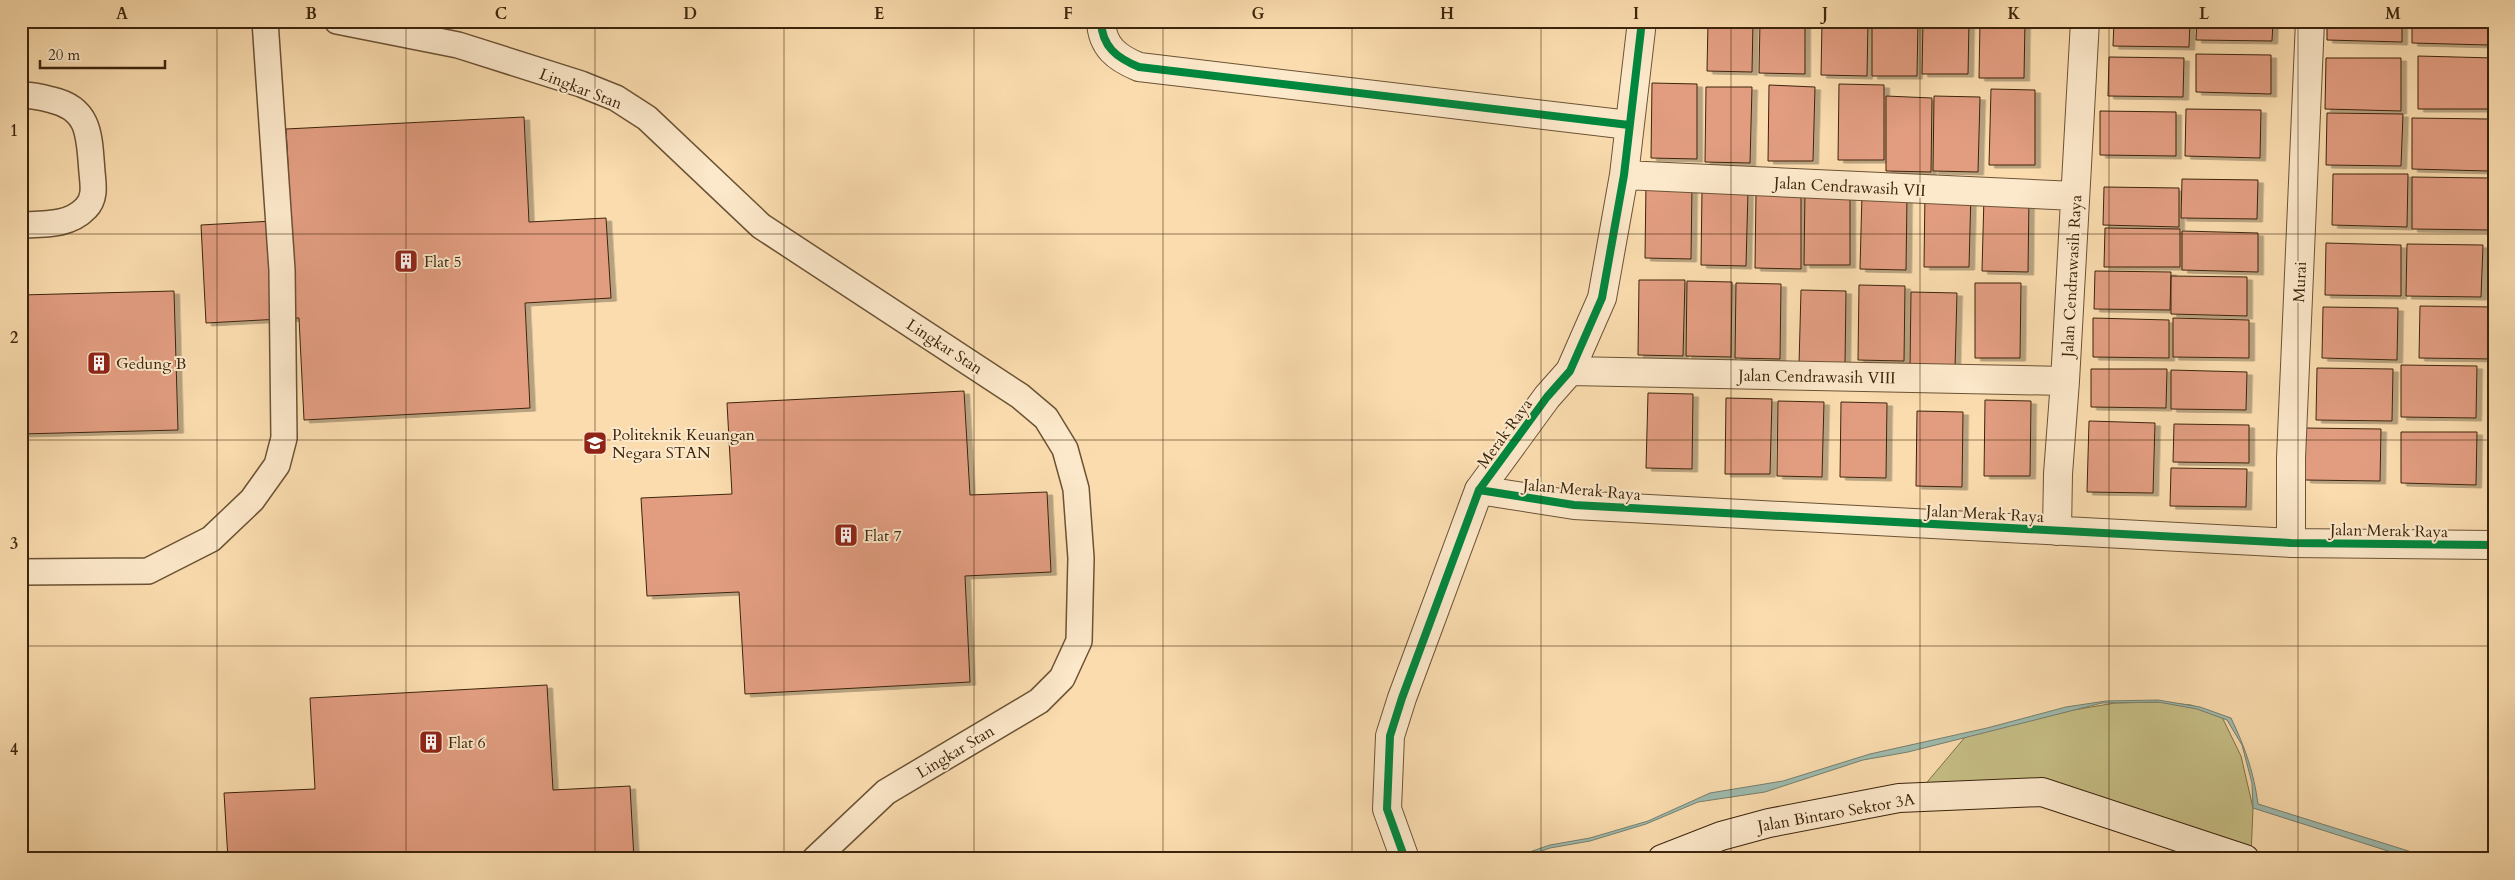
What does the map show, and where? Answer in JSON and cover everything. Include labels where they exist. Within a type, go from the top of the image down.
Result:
[{"type":"street","points":[[1101,21],[1102,34],[1111,51],[1118,58],[1139,67],[1629,125]]},
{"type":"street","name":"Merak Raya","points":[[1405,859],[1387,809],[1390,736],[1405,689],[1479,490],[1547,397],[1570,371],[1602,298],[1624,175],[1642,21]]},
{"type":"street","name":"Jalan Cendrawasih Raya","points":[[2057,531],[2058,474],[2085,21]]},
{"type":"street","name":"Murai","points":[[2291,543],[2291,458],[2310,21]]},
{"type":"street","name":"Jalan Cendrawasih VII","points":[[1624,175],[2076,196]]},
{"type":"street","name":"Jalan Cendrawasih VIII","points":[[1570,371],[2065,381]]},
{"type":"street","name":"Jalan Merak Raya","points":[[1479,490],[1574,505],[2057,531],[2291,543],[2493,544]]},
{"type":"street","name":"Jalan Bintaro Sektor 3A","points":[[1662,859],[1721,836],[1769,823],[1899,798],[2042,792],[2245,859]]},
{"type":"lane","points":[[21,572],[148,571],[211,539],[252,500],[277,465],[284,438],[282,270],[265,21]]},
{"type":"lane","name":"Lingkar Stan","points":[[337,21],[458,45],[580,84],[616,98],[647,118],[761,226],[1020,396],[1046,418],[1065,449],[1076,489],[1081,558],[1079,640],[1062,678],[1039,701],[886,792],[815,859]]},
{"type":"lane","points":[[21,95],[32,95],[66,103],[82,117],[88,132],[94,194],[88,207],[72,218],[55,224],[21,225]]},
{"type":"shaded area","points":[[2158,700],[2200,707],[2231,718],[2241,739],[2248,760],[2258,804],[2434,859],[2410,858],[2253,808],[2252,783],[2242,745],[2227,720],[2197,709],[2158,702],[2102,703],[1908,752],[1863,760],[1765,792],[1698,802],[1646,824],[1590,841],[1550,848],[1518,859],[1509,859],[1550,845],[1590,838],[1648,821],[1710,793],[1783,781],[1870,754],[1987,728],[2066,707],[2106,701]]},
{"type":"shaded area","points":[[2158,702],[2191,705],[2222,717],[2241,756],[2253,808],[2251,855],[2128,808],[1923,787],[1966,736],[2073,710],[2115,703]]},
{"type":"building","points":[[1708,21],[1753,21],[1752,72],[1707,71]]},
{"type":"building","points":[[1760,21],[1805,21],[1805,74],[1759,73]]},
{"type":"building","points":[[1822,21],[1868,21],[1867,76],[1821,75]]},
{"type":"building","points":[[1872,21],[1918,21],[1917,76],[1872,76]]},
{"type":"building","points":[[1923,21],[1969,21],[1968,74],[1922,74]]},
{"type":"building","points":[[1980,21],[2025,21],[2024,78],[1979,78]]},
{"type":"building","points":[[2114,21],[2190,21],[2189,47],[2113,46]]},
{"type":"building","points":[[2197,21],[2273,21],[2272,41],[2196,40]]},
{"type":"building","points":[[2327,21],[2402,21],[2402,42],[2327,40]]},
{"type":"building","points":[[2412,21],[2488,21],[2488,45],[2412,43]]},
{"type":"building","points":[[2196,54],[2271,55],[2271,94],[2196,92]]},
{"type":"building","points":[[2418,56],[2494,58],[2493,109],[2418,109]]},
{"type":"building","points":[[2109,57],[2184,58],[2183,97],[2108,96]]},
{"type":"building","points":[[2326,58],[2401,58],[2401,111],[2325,109]]},
{"type":"building","points":[[1652,83],[1697,84],[1697,159],[1651,158]]},
{"type":"building","points":[[1839,84],[1884,85],[1884,160],[1838,160]]},
{"type":"building","points":[[1769,85],[1815,87],[1813,161],[1768,161]]},
{"type":"building","points":[[1706,87],[1752,87],[1750,163],[1705,162]]},
{"type":"building","points":[[1991,89],[2035,90],[2035,165],[1989,165]]},
{"type":"building","points":[[1886,96],[1932,98],[1931,172],[1886,171]]},
{"type":"building","points":[[1934,96],[1980,97],[1978,172],[1933,171]]},
{"type":"building","points":[[2186,109],[2261,110],[2260,158],[2185,156]]},
{"type":"building","points":[[2100,111],[2176,112],[2176,156],[2100,155]]},
{"type":"building","points":[[2327,113],[2403,114],[2401,166],[2326,165]]},
{"type":"building","name":"Flat 5","points":[[524,117],[529,222],[606,218],[611,298],[525,303],[530,408],[304,420],[299,318],[206,323],[201,225],[291,220],[286,129]]},
{"type":"building","points":[[2412,118],[2488,119],[2488,171],[2412,169]]},
{"type":"building","points":[[2333,174],[2408,174],[2407,227],[2332,225]]},
{"type":"building","points":[[2412,177],[2488,178],[2488,230],[2412,229]]},
{"type":"building","points":[[2182,179],[2258,180],[2257,219],[2181,218]]},
{"type":"building","points":[[1646,183],[1692,185],[1691,259],[1645,258]]},
{"type":"building","points":[[2104,187],[2179,188],[2179,227],[2103,225]]},
{"type":"building","points":[[1805,189],[1850,190],[1850,265],[1804,265]]},
{"type":"building","points":[[1702,190],[1748,191],[1746,266],[1701,265]]},
{"type":"building","points":[[1925,191],[1971,192],[1969,267],[1924,267]]},
{"type":"building","points":[[1756,193],[1801,194],[1801,269],[1755,268]]},
{"type":"building","points":[[1862,194],[1907,196],[1906,270],[1860,269]]},
{"type":"building","points":[[1984,196],[2029,197],[2028,272],[1982,271]]},
{"type":"building","points":[[2105,228],[2180,229],[2180,267],[2104,267]]},
{"type":"building","points":[[2182,231],[2258,233],[2258,272],[2182,270]]},
{"type":"building","points":[[2326,243],[2401,245],[2401,296],[2325,295]]},
{"type":"building","points":[[2407,244],[2483,245],[2481,297],[2406,296]]},
{"type":"building","points":[[2095,271],[2171,272],[2170,310],[2094,309]]},
{"type":"building","points":[[2171,276],[2247,277],[2247,316],[2171,314]]},
{"type":"building","points":[[1639,280],[1685,280],[1683,356],[1638,355]]},
{"type":"building","points":[[1687,281],[1732,282],[1731,357],[1686,356]]},
{"type":"building","points":[[1736,283],[1781,284],[1780,359],[1735,358]]},
{"type":"building","points":[[1975,283],[2021,283],[2020,358],[1975,358]]},
{"type":"building","points":[[1859,285],[1905,286],[1904,361],[1858,360]]},
{"type":"building","points":[[1801,290],[1846,291],[1845,366],[1799,365]]},
{"type":"building","name":"Gedung B","points":[[174,291],[178,430],[21,434],[21,295]]},
{"type":"building","points":[[1911,292],[1957,293],[1955,368],[1910,367]]},
{"type":"building","points":[[2420,306],[2494,307],[2494,359],[2419,358]]},
{"type":"building","points":[[2323,307],[2398,308],[2397,360],[2322,358]]},
{"type":"building","points":[[2093,318],[2169,320],[2169,358],[2093,357]]},
{"type":"building","points":[[2173,318],[2249,320],[2249,358],[2173,357]]},
{"type":"building","points":[[2401,365],[2477,366],[2476,418],[2401,417]]},
{"type":"building","points":[[2317,368],[2393,369],[2392,421],[2316,420]]},
{"type":"building","points":[[2091,369],[2167,369],[2166,408],[2091,407]]},
{"type":"building","points":[[2171,370],[2247,372],[2246,410],[2171,409]]},
{"type":"building","name":"Flat 7","points":[[964,391],[970,495],[1047,492],[1051,572],[965,576],[970,682],[745,694],[739,592],[647,596],[641,498],[732,494],[727,403]]},
{"type":"building","points":[[1648,393],[1693,394],[1692,469],[1646,468]]},
{"type":"building","points":[[1726,398],[1772,399],[1770,474],[1725,474]]},
{"type":"building","points":[[1985,400],[2031,401],[2030,476],[1984,476]]},
{"type":"building","points":[[1778,401],[1824,402],[1822,477],[1777,476]]},
{"type":"building","points":[[1841,402],[1887,403],[1886,478],[1840,477]]},
{"type":"building","points":[[1917,411],[1963,412],[1962,487],[1916,486]]},
{"type":"building","points":[[2089,421],[2155,423],[2153,493],[2087,492]]},
{"type":"building","points":[[2174,424],[2249,425],[2249,463],[2173,462]]},
{"type":"building","points":[[2305,428],[2381,429],[2380,481],[2305,480]]},
{"type":"building","points":[[2401,432],[2477,432],[2476,485],[2401,483]]},
{"type":"building","points":[[2171,468],[2247,469],[2246,507],[2170,506]]},
{"type":"building","name":"Flat 6","points":[[547,685],[553,790],[630,786],[634,859],[228,859],[224,793],[315,789],[310,698]]},
{"type":"cycle path","points":[[1101,21],[1104,38],[1112,50],[1124,60],[1139,67],[1629,125]]},
{"type":"cycle path","points":[[1405,859],[1387,809],[1390,736],[1402,698],[1479,490],[1547,397],[1570,371],[1602,298],[1624,175],[1642,21]]},
{"type":"cycle path","points":[[1479,490],[1574,505],[2291,543],[2492,545],[2494,543]]},
{"type":"place","name":"Flat 5","points":[[406,261]]},
{"type":"place","name":"Gedung B","points":[[99,363]]},
{"type":"place","name":"Politeknik Keuangan Negara STAN","points":[[595,443]]},
{"type":"place","name":"Flat 7","points":[[846,535]]},
{"type":"place","name":"Flat 6","points":[[431,742]]}]
